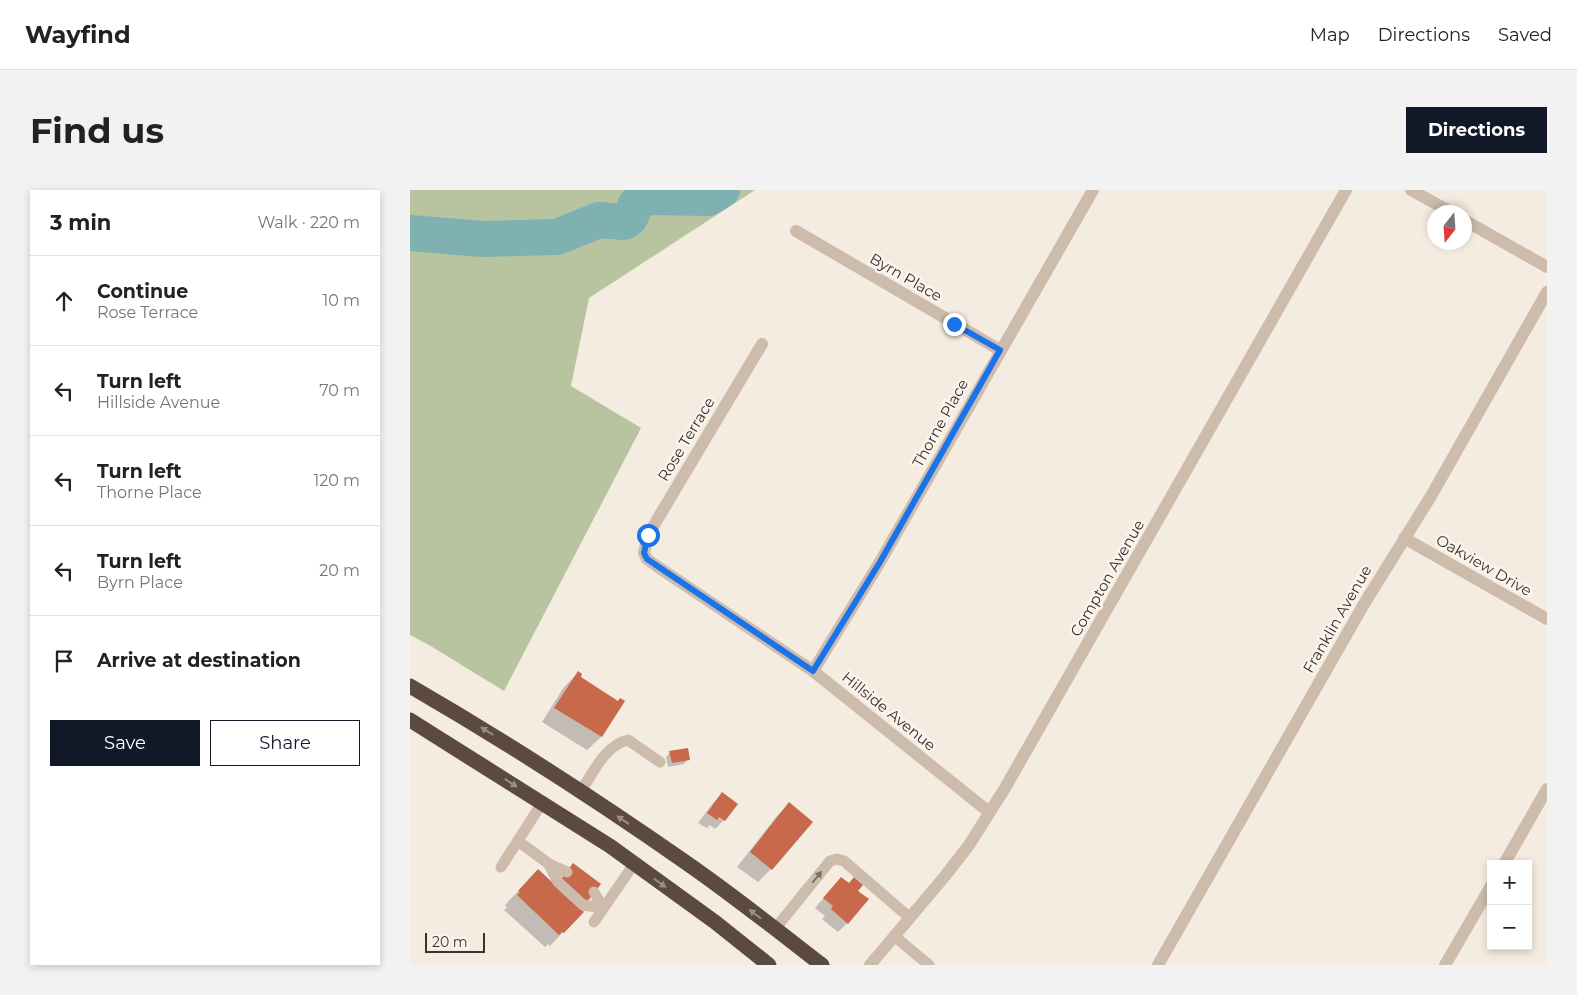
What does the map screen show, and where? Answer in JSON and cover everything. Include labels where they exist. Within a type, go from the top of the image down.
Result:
[{"type":"highway","points":[[410,686],[463,716],[582,791],[689,864],[822,965]]},
{"type":"highway","points":[[410,720],[610,846],[769,965]]},
{"type":"street","name":"Thorne Place","points":[[813,671],[880,562],[1092,190]]},
{"type":"street","name":"Compton Avenue","points":[[870,965],[969,844],[990,812],[1151,534],[1346,190]]},
{"type":"street","points":[[1411,190],[1438,205]]},
{"type":"street","points":[[1472,225],[1547,267]]},
{"type":"street","name":"Byrn Place","points":[[796,231],[1000,350]]},
{"type":"street","name":"Franklin Avenue","points":[[1158,965],[1364,604],[1431,496],[1547,292]]},
{"type":"street","name":"Rose Terrace","points":[[644,553],[648,535],[762,344]]},
{"type":"street","name":"Oakview Drive","points":[[1404,538],[1547,620]]},
{"type":"street","name":"Hillside Avenue","points":[[644,553],[647,559],[658,567],[813,671],[990,812]]},
{"type":"street","points":[[1507,860],[1542,810],[1547,789]]},
{"type":"street","points":[[1445,965],[1487,893]]},
{"type":"lane","points":[[582,791],[608,750],[619,742],[628,740],[660,762]]},
{"type":"lane","points":[[500,867],[542,803]]},
{"type":"lane","points":[[518,841],[549,864],[567,872]]},
{"type":"lane","points":[[775,929],[830,861],[837,859],[844,861],[910,918]]},
{"type":"lane","points":[[549,864],[558,882],[583,905],[603,908]]},
{"type":"lane","points":[[594,922],[634,864]]},
{"type":"lane","points":[[594,892],[603,908]]},
{"type":"lane","points":[[894,936],[929,965]]},
{"type":"green space","points":[[410,190],[755,190],[589,298],[571,386],[641,428],[504,691],[410,635]]},
{"type":"building","points":[[578,671],[582,674],[581,677],[618,701],[620,698],[625,701],[602,737],[554,708]]},
{"type":"building","points":[[688,748],[690,760],[672,763],[669,751]]},
{"type":"building","points":[[722,792],[738,804],[725,821],[719,817],[717,820],[707,813]]},
{"type":"building","points":[[789,802],[813,822],[772,870],[750,852]]},
{"type":"building","points":[[573,863],[601,884],[587,902],[560,881]]},
{"type":"building","points":[[538,869],[584,912],[564,933],[562,932],[559,935],[517,895],[520,892],[518,891]]},
{"type":"building","points":[[841,877],[849,883],[854,877],[863,885],[858,891],[869,899],[848,924],[831,909],[833,906],[823,898]]},
{"type":"waterway","points":[[410,233],[482,239],[557,237],[599,220],[624,222],[630,218],[636,204],[642,199],[652,197],[709,198],[722,190]]},
{"type":"route","points":[[648,535],[644,553],[647,559],[813,671],[880,562],[1000,350],[954,324]]}]
